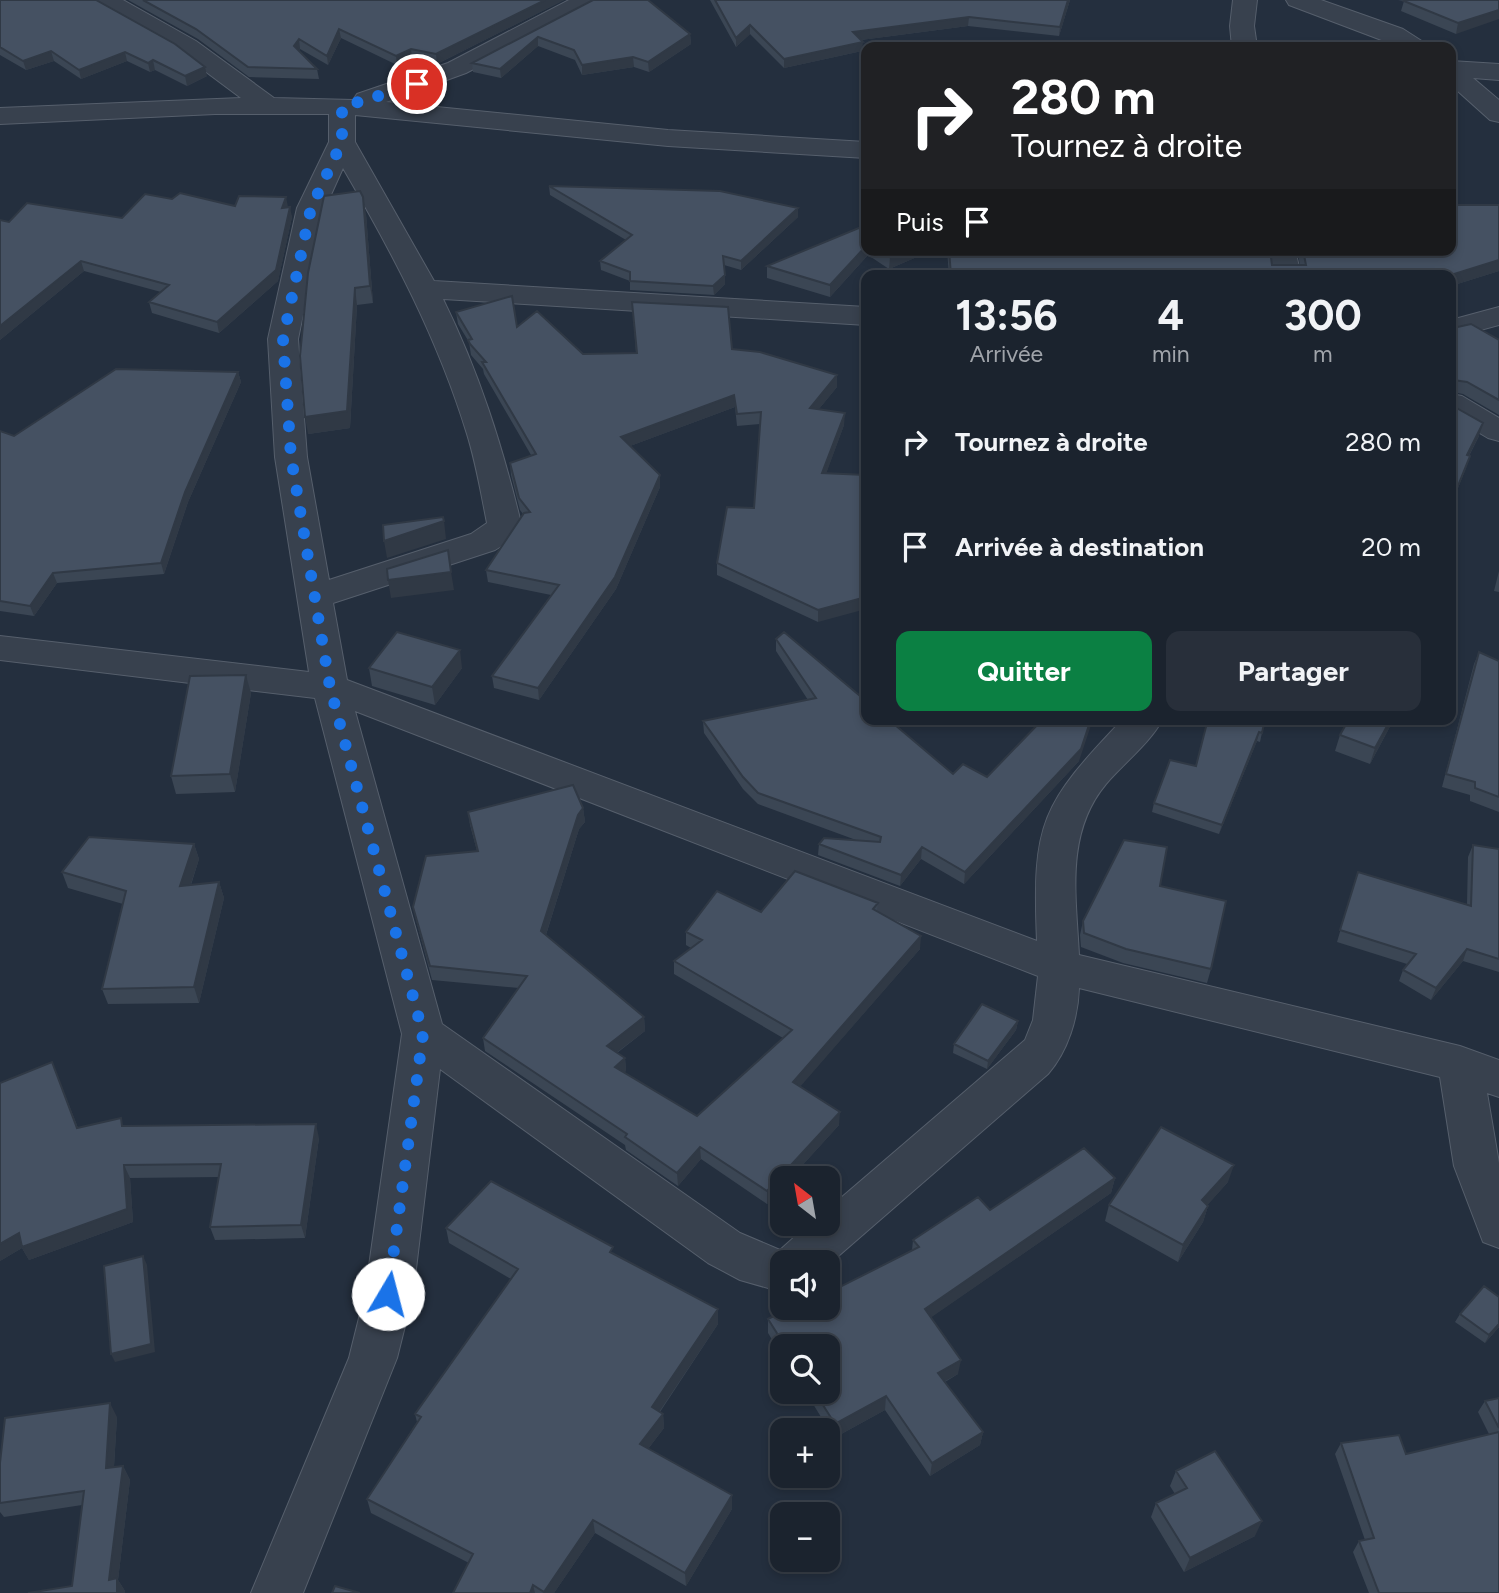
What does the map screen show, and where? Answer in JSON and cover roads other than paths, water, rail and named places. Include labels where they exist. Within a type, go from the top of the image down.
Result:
[{"type":"street","points":[[105,0],[187,46],[269,106]]},
{"type":"street","points":[[276,1593],[373,1358],[388,1294],[423,1034],[330,687],[317,596],[291,457],[283,339],[311,208],[342,124],[587,0]]},
{"type":"street","points":[[1244,42],[1242,26],[1245,0]]},
{"type":"street","points":[[1298,0],[1394,34],[1409,42]]},
{"type":"street","points":[[446,113],[457,68]]},
{"type":"street","points":[[1456,71],[1499,72]]},
{"type":"street","points":[[1456,75],[1499,114]]},
{"type":"street","points":[[0,116],[269,106],[342,124],[446,113],[600,132],[775,146],[861,149]]},
{"type":"street","points":[[317,596],[483,542],[499,532],[504,523],[483,434],[453,355],[342,124]]},
{"type":"street","points":[[422,289],[861,316]]},
{"type":"street","points":[[1456,328],[1499,316]]},
{"type":"street","points":[[1456,406],[1499,430]]},
{"type":"street","points":[[0,648],[330,687],[1060,967],[1479,1071],[1477,1166],[1499,1228]]},
{"type":"street","points":[[812,1250],[1019,1074],[1043,1049],[1055,1019],[1060,967],[1054,879],[1063,824],[1087,780],[1139,725]]},
{"type":"street","points":[[423,1034],[724,1248],[757,1265],[770,1268]]}]
